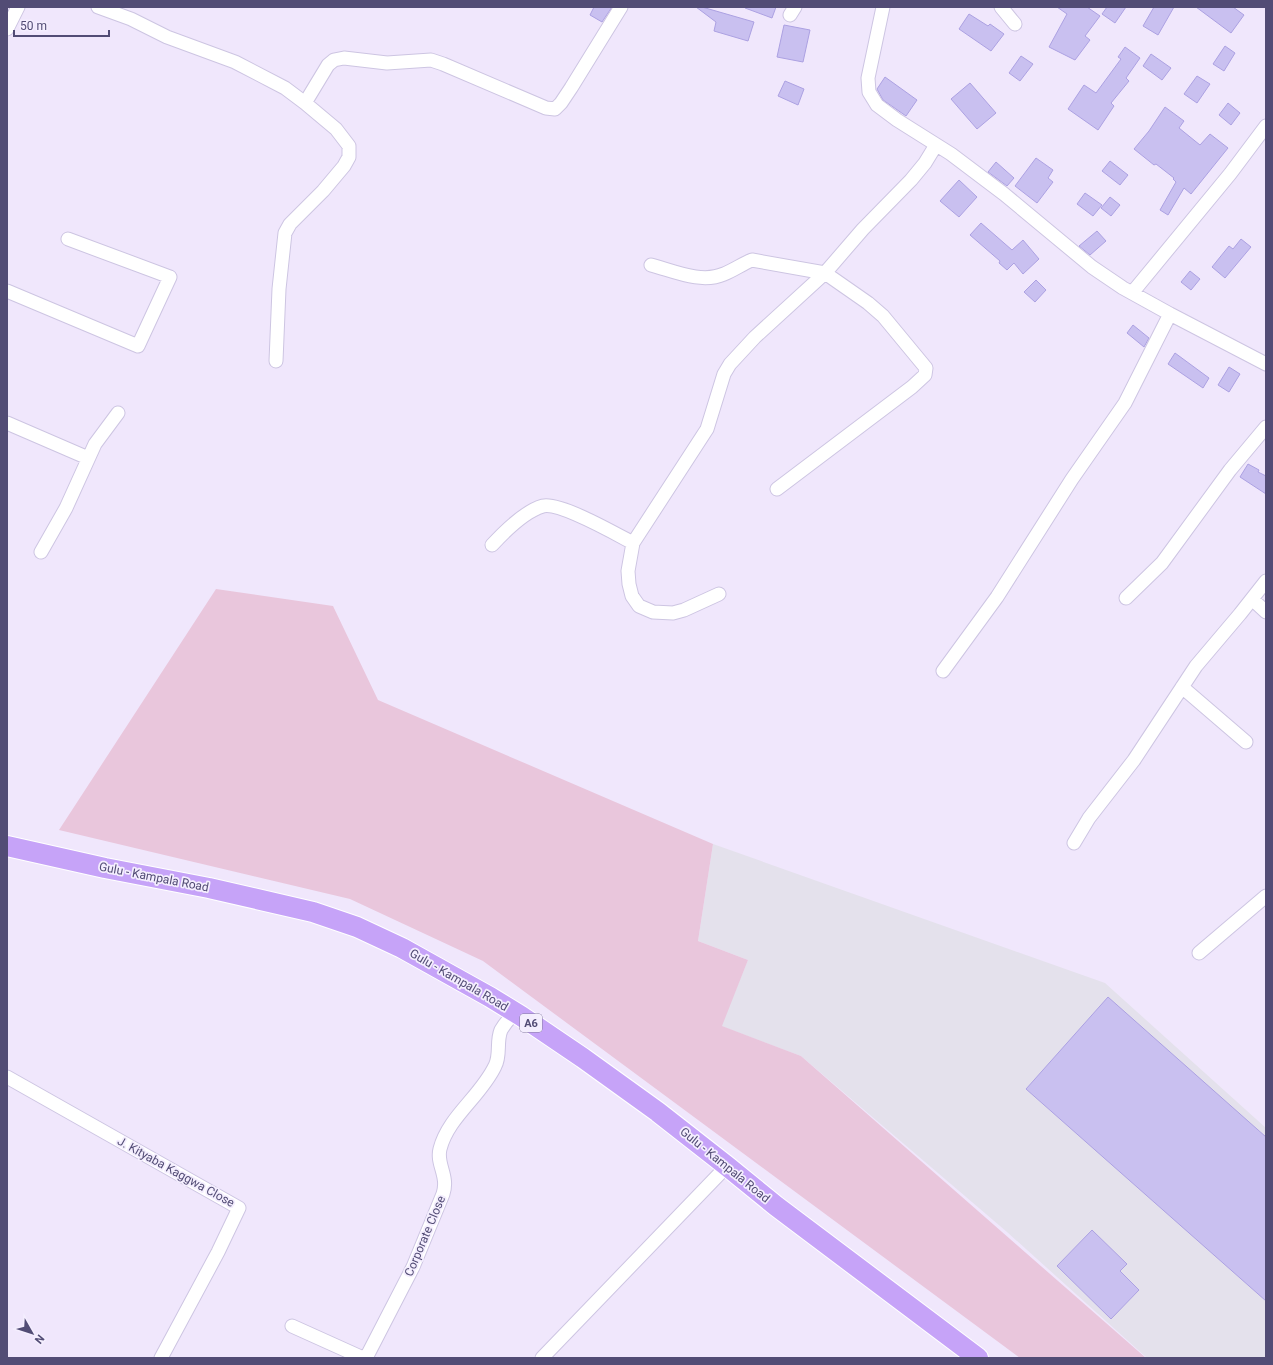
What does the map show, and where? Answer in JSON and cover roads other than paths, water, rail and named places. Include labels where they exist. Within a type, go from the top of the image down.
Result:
[{"type":"main road","name":"Gulu - Kampala Road","points":[[7,846],[105,868],[209,888],[313,912],[357,928],[402,948],[484,993],[583,1058],[658,1112],[788,1215],[978,1358]]},
{"type":"street","points":[[7,29],[18,7]]},
{"type":"street","points":[[98,7],[131,19],[167,37],[234,62],[285,88],[305,102],[336,129],[349,146],[349,157],[344,166],[323,191],[290,224],[285,233],[276,361]]},
{"type":"street","points":[[305,102],[328,65],[334,60],[344,58],[387,63],[431,60],[546,108],[555,108],[561,103],[571,88],[621,7]]},
{"type":"street","points":[[883,7],[868,78],[869,92],[872,100],[882,109],[951,154],[1004,194],[1092,267],[1132,293],[1266,364]]},
{"type":"street","points":[[1001,7],[1014,24]]},
{"type":"street","points":[[1132,293],[1230,174],[1266,126]]},
{"type":"street","points":[[719,594],[684,610],[673,613],[653,612],[639,606],[632,596],[629,584],[628,571],[634,543],[707,429],[724,374],[730,364],[755,337],[825,273],[863,229],[911,180],[925,163],[936,145]]},
{"type":"street","points":[[7,291],[138,346],[170,277],[68,240]]},
{"type":"street","points":[[651,265],[698,277],[710,278],[724,275],[752,260],[825,273],[868,303],[883,316],[926,368],[927,372],[921,380],[777,489]]},
{"type":"street","points":[[943,671],[997,597],[1072,478],[1125,403],[1170,314]]},
{"type":"street","points":[[41,552],[66,508],[95,444],[118,413]]},
{"type":"street","points":[[7,423],[88,458]]},
{"type":"street","points":[[1126,598],[1162,563],[1230,470],[1266,427]]},
{"type":"street","points":[[492,545],[510,525],[543,506],[562,508],[606,528],[634,543]]},
{"type":"street","points":[[1074,843],[1089,818],[1134,760],[1196,666],[1266,581]]},
{"type":"street","points":[[1252,599],[1266,612]]},
{"type":"street","points":[[1182,687],[1246,742]]},
{"type":"street","points":[[1199,954],[1266,896]]},
{"type":"street","name":"Corporate Close","points":[[292,1326],[364,1358],[413,1267],[443,1194],[446,1183],[439,1152],[442,1141],[496,1065],[498,1041],[502,1029],[512,1016],[521,1016]]},
{"type":"street","name":"J. Kityaba Kaggwa Close","points":[[7,1077],[239,1208],[218,1252],[161,1358]]},
{"type":"street","points":[[542,1358],[728,1166]]}]
